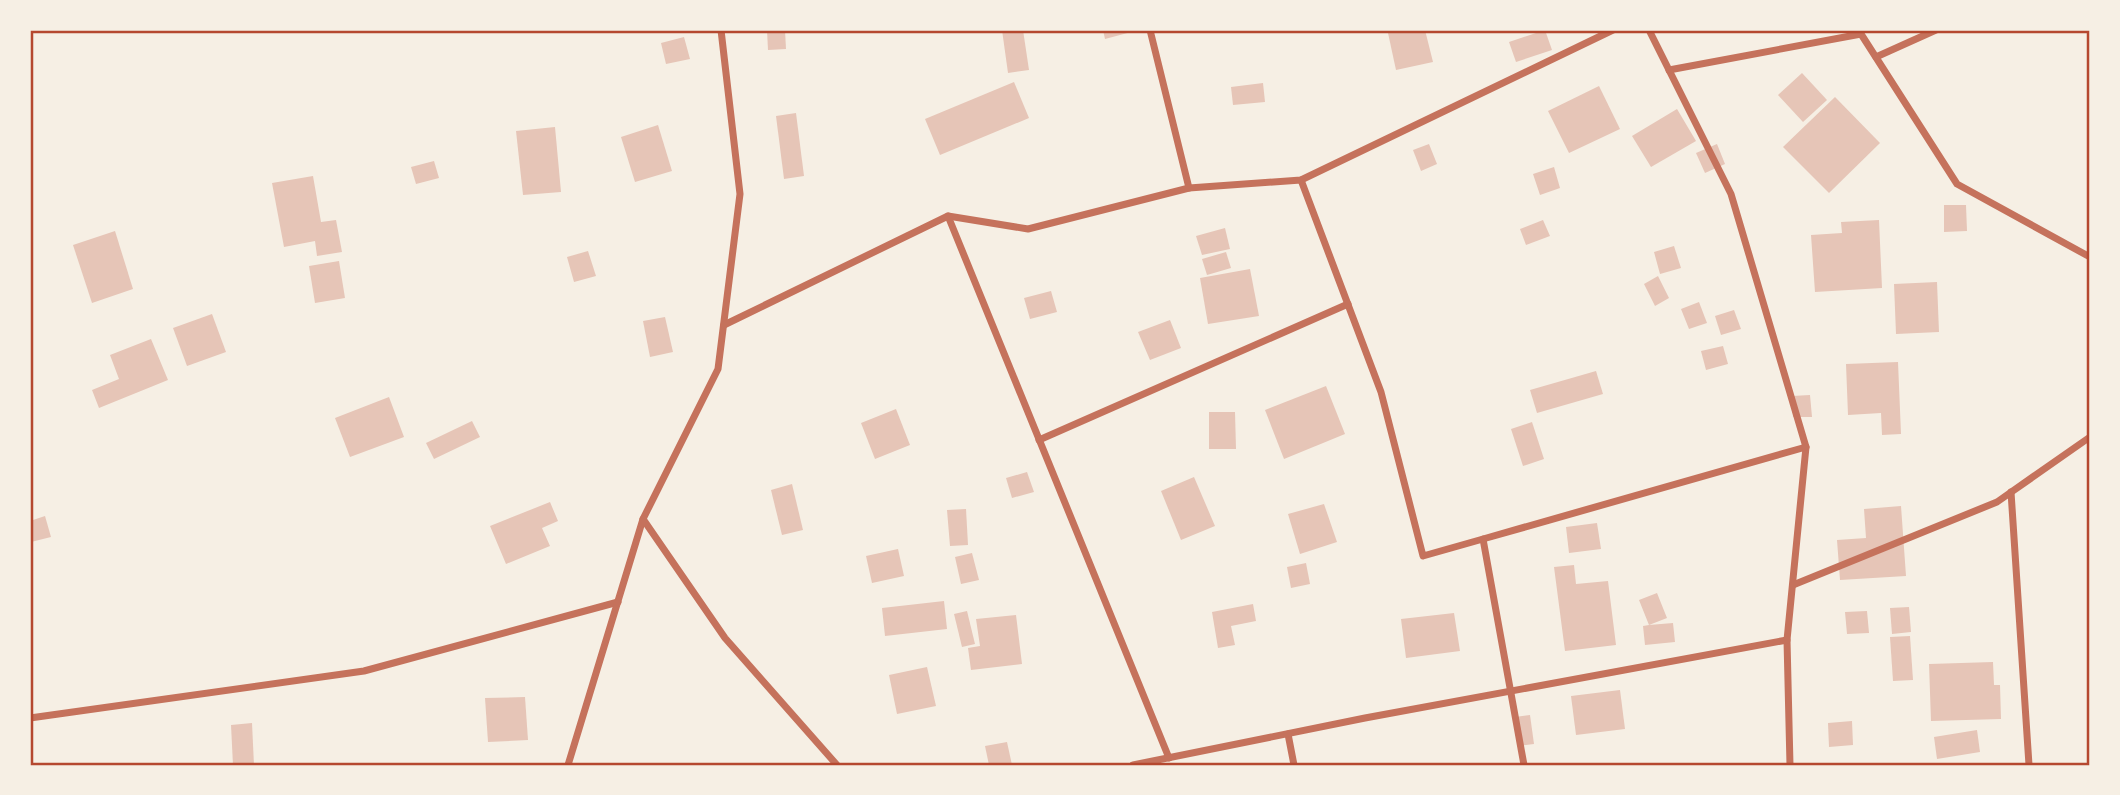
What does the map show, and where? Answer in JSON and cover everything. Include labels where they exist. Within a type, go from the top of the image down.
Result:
[{"type":"street","points":[[568,765],[643,519],[718,369],[740,194],[721,30]]},
{"type":"street","points":[[1150,30],[1189,188]]},
{"type":"street","points":[[724,325],[948,216],[1028,229],[1189,188],[1301,180],[1614,30]]},
{"type":"street","points":[[1649,30],[1731,194],[1806,447],[1787,640],[1790,765]]},
{"type":"street","points":[[1876,57],[1936,30]]},
{"type":"street","points":[[1669,70],[1861,34],[1957,184],[2090,257]]},
{"type":"street","points":[[1301,180],[1381,392],[1423,556],[1806,447]]},
{"type":"street","points":[[948,216],[1169,758]]},
{"type":"street","points":[[1039,440],[1348,304]]},
{"type":"street","points":[[1793,585],[1997,502],[2090,437]]},
{"type":"street","points":[[2011,492],[2029,765]]},
{"type":"street","points":[[643,519],[725,638],[837,765]]},
{"type":"street","points":[[1483,540],[1524,765]]},
{"type":"street","points":[[30,718],[364,671],[618,602]]},
{"type":"street","points":[[1133,765],[1787,640]]},
{"type":"street","points":[[1288,734],[1294,765]]},
{"type":"building","points":[[767,30],[785,30],[786,49],[768,50]]},
{"type":"building","points":[[1002,30],[1023,30],[1029,70],[1008,73]]},
{"type":"building","points":[[1103,30],[1135,30],[1135,31],[1105,39]]},
{"type":"building","points":[[1425,30],[1433,62],[1396,70],[1388,33]]},
{"type":"building","points":[[1545,30],[1552,50],[1516,62],[1509,42]]},
{"type":"building","points":[[684,37],[690,59],[666,64],[661,43]]},
{"type":"building","points":[[1802,73],[1827,100],[1803,122],[1778,95]]},
{"type":"building","points":[[1014,82],[1029,118],[940,155],[925,119]]},
{"type":"building","points":[[1263,83],[1265,102],[1233,105],[1231,87]]},
{"type":"building","points":[[1599,86],[1620,129],[1569,153],[1548,111]]},
{"type":"building","points":[[1835,97],[1880,143],[1829,193],[1783,147]]},
{"type":"building","points":[[1677,109],[1696,141],[1651,167],[1632,136]]},
{"type":"building","points":[[796,113],[804,176],[784,179],[776,116]]},
{"type":"building","points":[[658,125],[672,171],[635,182],[621,137]]},
{"type":"building","points":[[555,127],[561,192],[523,195],[516,131]]},
{"type":"building","points":[[1429,144],[1437,164],[1421,171],[1413,150]]},
{"type":"building","points":[[1717,144],[1725,164],[1705,173],[1696,153]]},
{"type":"building","points":[[434,161],[439,178],[416,184],[411,167]]},
{"type":"building","points":[[1554,167],[1560,188],[1540,195],[1533,174]]},
{"type":"building","points":[[313,176],[321,222],[336,220],[342,252],[317,256],[315,241],[284,247],[272,183]]},
{"type":"building","points":[[1944,205],[1966,205],[1967,231],[1944,232]]},
{"type":"building","points":[[1543,220],[1550,236],[1526,245],[1520,229]]},
{"type":"building","points":[[1879,220],[1882,288],[1815,292],[1811,235],[1842,233],[1841,222]]},
{"type":"building","points":[[1225,228],[1230,249],[1202,255],[1196,236]]},
{"type":"building","points":[[115,231],[133,289],[92,303],[73,245]]},
{"type":"building","points":[[1674,246],[1681,268],[1660,274],[1654,252]]},
{"type":"building","points":[[588,251],[596,276],[574,282],[567,257]]},
{"type":"building","points":[[1226,252],[1231,268],[1207,275],[1202,259]]},
{"type":"building","points":[[339,261],[345,298],[315,303],[309,266]]},
{"type":"building","points":[[1250,269],[1259,316],[1208,324],[1200,278]]},
{"type":"building","points":[[1658,276],[1669,298],[1655,306],[1644,284]]},
{"type":"building","points":[[1937,282],[1939,332],[1896,334],[1894,284]]},
{"type":"building","points":[[1051,291],[1057,312],[1030,319],[1024,298]]},
{"type":"building","points":[[1699,302],[1707,323],[1689,329],[1681,309]]},
{"type":"building","points":[[1734,310],[1741,329],[1721,335],[1715,316]]},
{"type":"building","points":[[212,314],[226,352],[187,366],[173,328]]},
{"type":"building","points":[[665,317],[673,352],[650,357],[643,321]]},
{"type":"building","points":[[1170,320],[1181,348],[1150,360],[1138,332]]},
{"type":"building","points":[[151,339],[168,380],[99,408],[92,390],[119,379],[110,355]]},
{"type":"building","points":[[1723,346],[1728,364],[1706,370],[1701,351]]},
{"type":"building","points":[[1898,362],[1901,434],[1882,435],[1881,413],[1848,415],[1846,364]]},
{"type":"building","points":[[1596,371],[1603,394],[1537,413],[1530,390]]},
{"type":"building","points":[[1326,386],[1345,434],[1284,459],[1265,410]]},
{"type":"building","points":[[1810,395],[1812,417],[1793,417],[1792,396]]},
{"type":"building","points":[[389,397],[404,437],[350,457],[335,418]]},
{"type":"building","points":[[896,409],[910,445],[875,459],[861,423]]},
{"type":"building","points":[[1209,412],[1235,412],[1236,449],[1209,449]]},
{"type":"building","points":[[472,421],[480,437],[434,459],[426,443]]},
{"type":"building","points":[[1532,422],[1544,459],[1523,466],[1511,429]]},
{"type":"building","points":[[1027,472],[1034,492],[1012,498],[1006,478]]},
{"type":"building","points":[[1194,477],[1215,526],[1181,540],[1161,491]]},
{"type":"building","points":[[792,484],[803,530],[782,535],[771,490]]},
{"type":"building","points":[[550,502],[558,521],[542,528],[550,546],[506,564],[490,526]]},
{"type":"building","points":[[1324,504],[1337,542],[1300,554],[1288,514]]},
{"type":"building","points":[[1901,506],[1906,576],[1840,580],[1837,540],[1866,538],[1864,509]]},
{"type":"building","points":[[966,509],[968,545],[950,546],[947,510]]},
{"type":"building","points":[[45,516],[51,537],[31,542],[30,521]]},
{"type":"building","points":[[1597,523],[1601,549],[1569,553],[1566,527]]},
{"type":"building","points":[[898,549],[904,576],[872,583],[866,556]]},
{"type":"building","points":[[972,553],[979,580],[961,584],[955,557]]},
{"type":"building","points":[[1306,563],[1310,584],[1291,588],[1287,567]]},
{"type":"building","points":[[1574,565],[1576,584],[1608,581],[1616,645],[1565,651],[1554,567]]},
{"type":"building","points":[[1657,593],[1667,618],[1649,625],[1639,600]]},
{"type":"building","points":[[944,601],[947,629],[885,636],[882,608]]},
{"type":"building","points":[[1253,604],[1256,621],[1231,626],[1235,645],[1218,648],[1212,612]]},
{"type":"building","points":[[1909,607],[1911,632],[1892,634],[1890,608]]},
{"type":"building","points":[[967,611],[975,644],[962,647],[954,614]]},
{"type":"building","points":[[1867,611],[1869,633],[1847,634],[1845,612]]},
{"type":"building","points":[[1454,613],[1460,651],[1406,658],[1401,619]]},
{"type":"building","points":[[1016,615],[1022,664],[971,670],[968,648],[980,646],[976,619]]},
{"type":"building","points":[[1673,623],[1675,642],[1645,645],[1643,626]]},
{"type":"building","points":[[1910,636],[1913,680],[1893,681],[1890,637]]},
{"type":"building","points":[[1993,662],[1994,685],[2000,685],[2001,719],[1931,721],[1929,664]]},
{"type":"building","points":[[927,667],[936,706],[897,714],[889,675]]},
{"type":"building","points":[[1620,690],[1625,729],[1576,735],[1571,696]]},
{"type":"building","points":[[525,697],[528,740],[488,742],[485,698]]},
{"type":"building","points":[[1530,715],[1534,744],[1519,746],[1515,717]]},
{"type":"building","points":[[1852,721],[1853,745],[1829,747],[1828,723]]},
{"type":"building","points":[[252,723],[254,765],[233,765],[231,725]]},
{"type":"building","points":[[1977,730],[1980,752],[1937,759],[1934,737]]},
{"type":"building","points":[[1007,742],[1012,765],[989,765],[985,746]]}]
